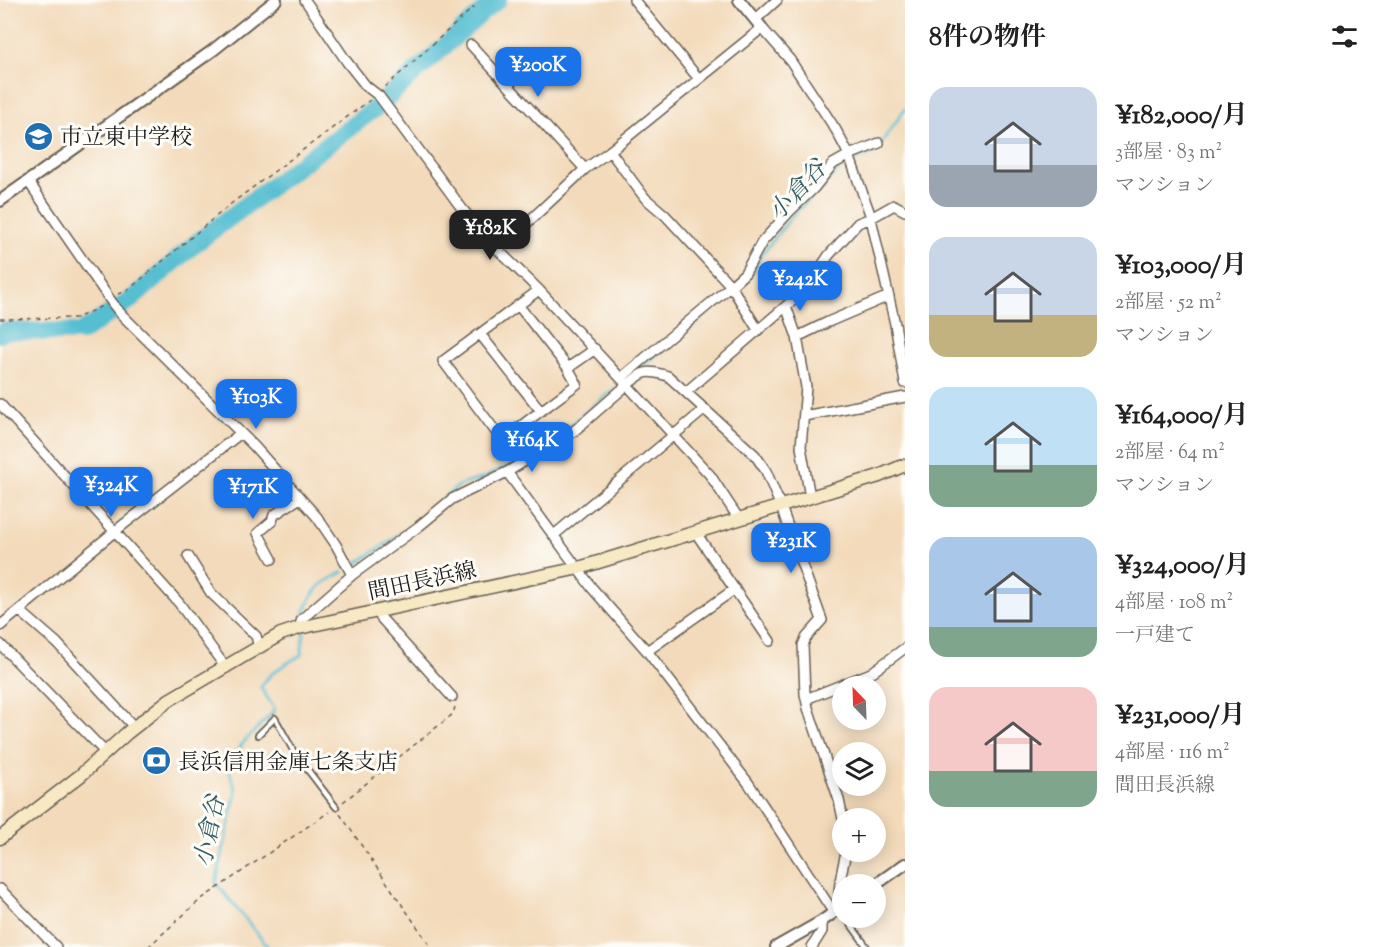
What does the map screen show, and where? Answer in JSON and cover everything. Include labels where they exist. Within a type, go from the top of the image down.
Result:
[{"type":"main road","name":"間田長浜線","points":[[0,838],[81,775],[169,700],[281,634],[298,628],[579,568],[781,507],[879,476],[905,465]]},
{"type":"street","points":[[0,201],[212,51],[276,0]]},
{"type":"street","points":[[305,0],[347,62],[366,86],[378,95],[463,210],[498,250],[595,348],[710,475],[739,519]]},
{"type":"street","points":[[634,0],[699,79]]},
{"type":"street","points":[[739,0],[790,60],[836,130],[849,155],[871,218],[902,349],[905,382]]},
{"type":"street","points":[[498,250],[585,169],[699,79],[758,24],[777,0]]},
{"type":"street","points":[[471,45],[585,169]]},
{"type":"street","points":[[298,628],[302,619],[352,575],[452,499],[507,472],[573,432],[624,382],[745,273],[762,242],[814,188],[833,164],[879,143]]},
{"type":"street","points":[[610,151],[645,198],[665,215],[731,286],[758,330]]},
{"type":"street","points":[[28,181],[110,301],[241,433],[300,498],[336,545],[352,575]]},
{"type":"street","points":[[686,392],[806,289],[829,255],[858,223],[894,205],[905,211]]},
{"type":"street","points":[[518,306],[568,368],[577,384],[502,440],[443,361],[539,290]]},
{"type":"street","points":[[797,337],[889,296]]},
{"type":"street","points":[[786,306],[797,337],[806,387],[801,447],[810,497]]},
{"type":"street","points":[[480,334],[541,411]]},
{"type":"street","points":[[568,368],[595,348]]},
{"type":"street","points":[[624,382],[642,373],[652,372],[669,376],[755,455],[766,471],[822,620],[806,638],[803,645],[806,699],[841,808]]},
{"type":"street","points":[[804,416],[905,397]]},
{"type":"street","points":[[0,404],[179,603],[226,668]]},
{"type":"street","points":[[554,535],[705,409]]},
{"type":"street","points":[[0,626],[114,532],[241,433]]},
{"type":"street","points":[[507,472],[592,588],[647,651],[749,784],[832,899]]},
{"type":"street","points":[[272,559],[258,533],[272,521],[274,515],[300,498]]},
{"type":"street","points":[[696,533],[770,641]]},
{"type":"street","points":[[188,556],[211,593],[256,636],[259,647]]},
{"type":"street","points":[[647,651],[735,589]]},
{"type":"street","points":[[19,610],[57,643],[135,728]]},
{"type":"street","points":[[378,611],[381,618],[452,697]]},
{"type":"street","points":[[0,644],[105,753]]},
{"type":"street","points":[[806,699],[871,673],[905,648]]},
{"type":"street","points":[[886,877],[905,864]]},
{"type":"street","points":[[0,889],[56,947]]},
{"type":"street","points":[[776,947],[832,916]]},
{"type":"street","points":[[812,947],[822,931],[822,921]]},
{"type":"lane","points":[[258,735],[275,718],[294,752],[336,807]]},
{"type":"lane","points":[[853,928],[867,947]]},
{"type":"path","points":[[0,319],[77,318],[127,291],[232,203],[378,95],[474,7]]},
{"type":"path","points":[[148,947],[200,900],[336,807],[453,714],[455,706],[452,697]]},
{"type":"path","points":[[336,807],[431,947]]},
{"type":"waterway","points":[[0,334],[3,331],[82,332],[132,299],[196,243],[377,107],[498,0]]},
{"type":"waterway","name":"小倉谷","points":[[723,298],[738,289],[754,271],[763,253],[792,216],[841,167],[875,152],[905,109]]},
{"type":"waterway","name":"小倉谷","points":[[635,372],[702,318],[713,306]]},
{"type":"waterway","name":"小倉谷","points":[[423,517],[460,485],[484,478],[560,434],[614,389]]},
{"type":"waterway","name":"小倉谷","points":[[357,563],[411,527]]},
{"type":"waterway","name":"小倉谷","points":[[304,612],[317,589],[343,572]]},
{"type":"waterway","name":"小倉谷","points":[[268,947],[216,883],[236,791],[230,767],[242,744],[274,711],[261,688],[272,674],[301,655],[304,633]]},
{"type":"place","name":"市立東中学校","points":[[39,136]]},
{"type":"place","name":"長浜信用金庫七条支店","points":[[157,761]]}]
